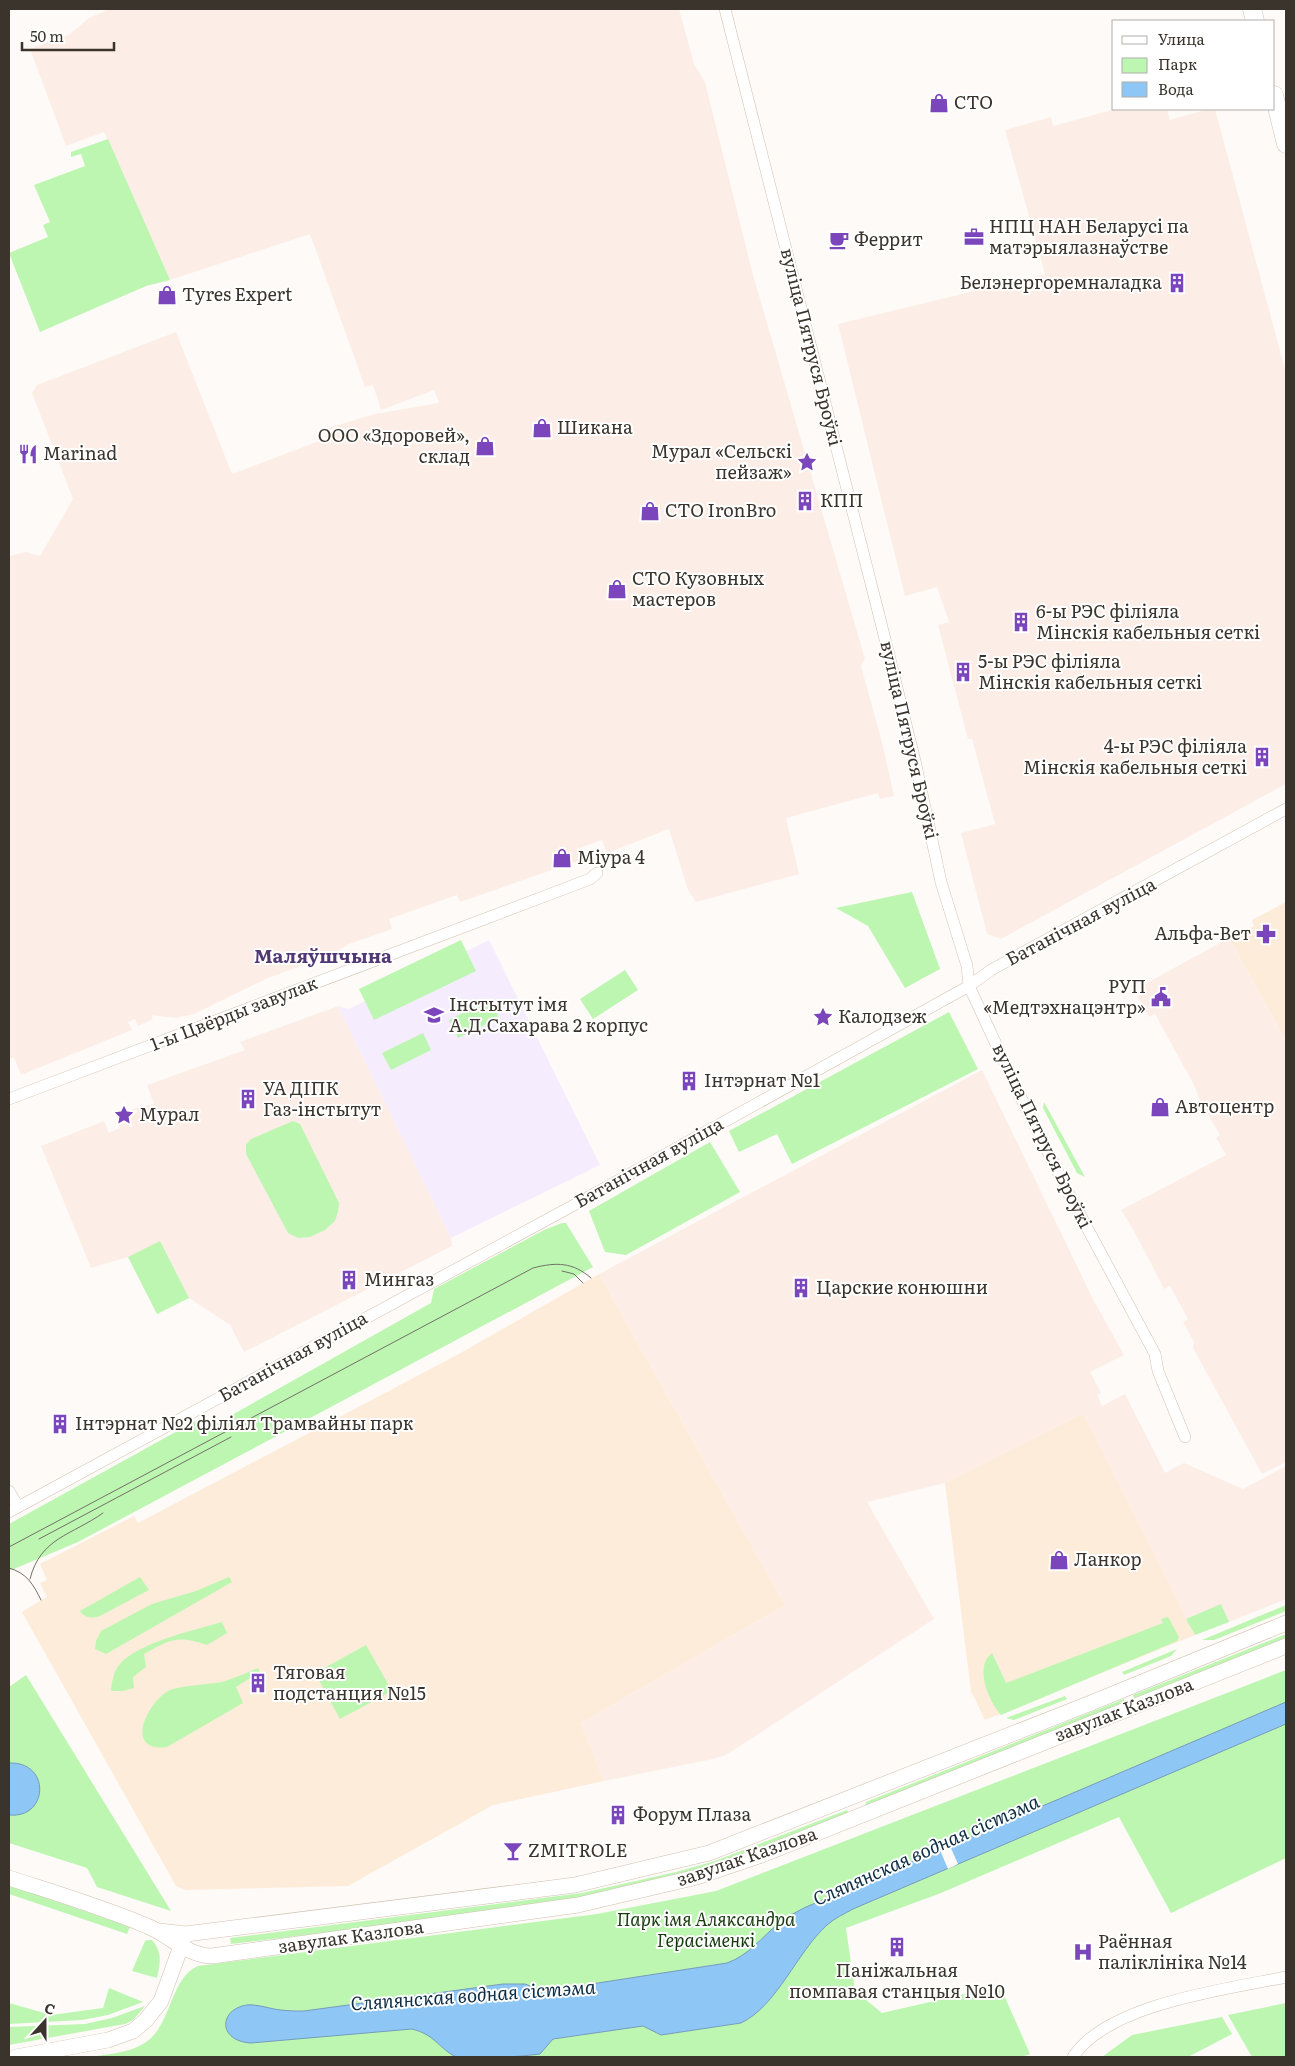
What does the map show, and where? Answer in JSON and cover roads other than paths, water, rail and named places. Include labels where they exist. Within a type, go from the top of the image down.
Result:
[{"type":"main road","points":[[1275,99],[1286,144]]},
{"type":"main road","name":"завулак Казлова","points":[[183,1940],[575,1885],[709,1853],[854,1797],[1286,1623]]},
{"type":"main road","name":"завулак Казлова","points":[[9,1878],[140,1923],[183,1940],[199,1955],[212,1956],[578,1905],[697,1877],[759,1856],[1286,1646]]},
{"type":"main road","points":[[854,1797],[862,1814]]},
{"type":"main road","points":[[16,2057],[108,2040],[133,2031],[146,2020],[161,2001],[183,1940]]},
{"type":"street","name":"вуліца Пятруся Броўкі","points":[[725,9],[915,761],[941,882],[967,966],[969,986],[1022,1100],[1155,1354],[1158,1371],[1185,1437]]},
{"type":"street","name":"Батанічная вуліца","points":[[13,1509],[574,1205],[969,986],[991,970],[1286,809]]},
{"type":"street","name":"1-ы Цвёрды завулак","points":[[9,1099],[590,879],[597,873]]},
{"type":"street","points":[[9,1491],[13,1509]]},
{"type":"street","points":[[1073,2057],[1088,2038],[1123,2018],[1184,1998],[1286,1976]]},
{"type":"water","name":"Сляпянская водная сістэма","points":[[1286,1702],[1286,1724],[853,1909],[833,1920],[816,1936],[776,1992],[754,2015],[741,2023],[661,2035],[643,2026],[553,2039],[540,2054],[482,2058],[454,2056],[426,2034],[412,2029],[251,2043],[232,2037],[227,2031],[227,2018],[231,2012],[247,2005],[304,2011],[503,1984],[525,1984],[549,1993],[581,1990],[585,1985],[727,1963],[748,1951],[782,1921],[806,1907]]},
{"type":"water","points":[[9,1763],[23,1765],[32,1771],[38,1780],[40,1790],[38,1800],[32,1808],[22,1814],[9,1815]]},
{"type":"tram line","points":[[9,1547],[533,1268],[557,1264],[571,1266],[591,1278]]},
{"type":"tram line","points":[[562,1271],[574,1274],[583,1283]]},
{"type":"tram line","points":[[39,1539],[231,1437]]},
{"type":"tram line","points":[[30,1579],[41,1554],[49,1546],[103,1513]]},
{"type":"tram line","points":[[9,1568],[25,1576],[41,1600]]},
{"type":"place","name":"СТО","points":[[939,103]]},
{"type":"place","name":"НПЦ НАН Беларусі па матэрыялазнаўстве","points":[[974,237]]},
{"type":"place","name":"Феррит","points":[[839,240]]},
{"type":"place","name":"Белэнергоремналадка","points":[[1177,283]]},
{"type":"place","name":"Tyres Expert","points":[[167,295]]},
{"type":"place","name":"Шикана","points":[[542,428]]},
{"type":"place","name":"ООО «Здоровей», склад","points":[[485,446]]},
{"type":"place","name":"Marinad","points":[[28,454]]},
{"type":"place","name":"Мурал «Сельскі пейзаж»","points":[[807,462]]},
{"type":"place","name":"КПП","points":[[805,501]]},
{"type":"place","name":"СТО IronBro","points":[[650,511]]},
{"type":"place","name":"СТО Кузовных мастеров","points":[[617,589]]},
{"type":"place","name":"6-ы РЭС філіяла Мінскія кабельныя сеткі","points":[[1021,622]]},
{"type":"place","name":"5-ы РЭС філіяла Мінскія кабельныя сеткі","points":[[963,672]]},
{"type":"place","name":"4-ы РЭС філіяла Мінскія кабельныя сеткі","points":[[1262,757]]},
{"type":"place","name":"Міура 4","points":[[562,858]]},
{"type":"place","name":"Альфа-Вет","points":[[1266,934]]},
{"type":"place","name":"РУП «Медтэхнацэнтр»","points":[[1161,997]]},
{"type":"place","name":"Інстытут імя А.Д.Сахарава 2 корпус","points":[[434,1015]]},
{"type":"place","name":"Калодзеж","points":[[823,1017]]},
{"type":"place","name":"Інтэрнат №1","points":[[689,1081]]},
{"type":"place","name":"УА ДІПК Газ-інстытут","points":[[248,1099]]},
{"type":"place","name":"Автоцентр","points":[[1160,1107]]},
{"type":"place","name":"Мурал","points":[[124,1115]]},
{"type":"place","name":"Мингаз","points":[[349,1280]]},
{"type":"place","name":"Царские конюшни","points":[[801,1288]]},
{"type":"place","name":"Інтэрнат №2 філіял Трамвайны парк","points":[[60,1424]]},
{"type":"place","name":"Ланкор","points":[[1059,1560]]},
{"type":"place","name":"Тяговая подстанция №15","points":[[258,1683]]},
{"type":"place","name":"Форум Плаза","points":[[618,1815]]},
{"type":"place","name":"ZMITROLЕ","points":[[513,1851]]},
{"type":"place","name":"Паніжальная помпавая станцыя №10","points":[[897,1947]]},
{"type":"place","name":"Раённая паліклініка №14","points":[[1083,1952]]},
{"type":"district","name":"Маляўшчына","points":[[323,956]]},
{"type":"park label","name":"Парк імя Аляксандра Герасіменкі","points":[[706,1930]]}]
